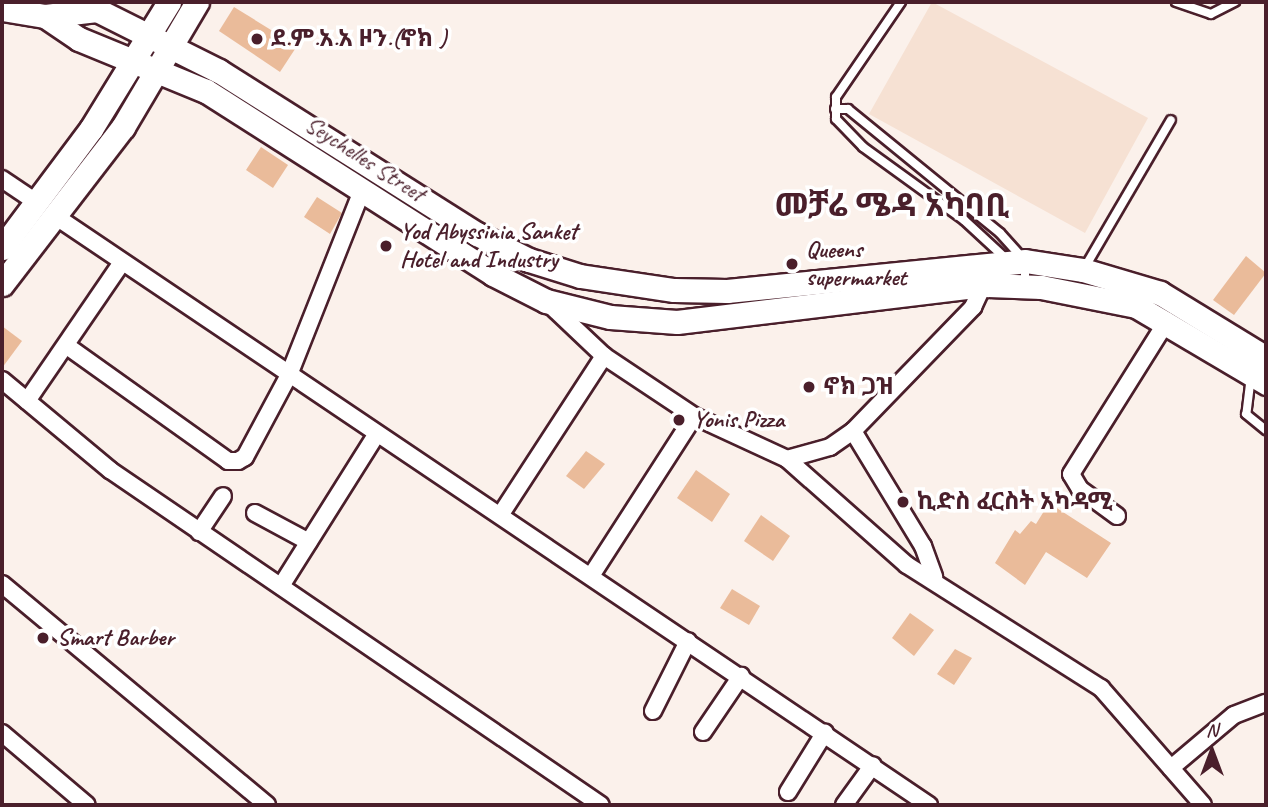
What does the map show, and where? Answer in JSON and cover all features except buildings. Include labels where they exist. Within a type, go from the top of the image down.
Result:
[{"type":"main road","points":[[2,248],[133,61],[169,2]]},
{"type":"main road","points":[[2,285],[159,72],[197,2]]},
{"type":"main road","points":[[2,9],[45,16]]},
{"type":"main road","name":"Seychelles Street","points":[[45,16],[97,10],[173,47],[477,234],[529,260],[580,276],[674,290],[727,291],[1002,268],[1083,270],[1160,293],[1261,372]]},
{"type":"main road","name":"Seychelles Street","points":[[45,16],[79,39],[206,91],[363,188],[493,274],[546,301],[610,317],[677,322],[1002,268]]},
{"type":"main road","name":"Seychelles Street","points":[[1002,268],[1017,286],[1122,303],[1167,321],[1261,372]]},
{"type":"street","points":[[2,179],[36,202]]},
{"type":"street","points":[[67,346],[228,461],[246,457],[289,376],[363,188]]},
{"type":"street","points":[[55,216],[120,265],[376,435],[501,514],[929,805]]},
{"type":"street","points":[[27,401],[120,265]]},
{"type":"street","points":[[787,459],[830,447],[853,431],[973,307],[1002,268]]},
{"type":"street","points":[[546,301],[604,356],[694,416],[787,459],[907,565],[934,577],[1101,688],[1203,805]]},
{"type":"street","points":[[1117,516],[1080,489],[1071,474],[1167,321]]},
{"type":"street","points":[[501,514],[604,356]]},
{"type":"street","points":[[2,380],[199,532],[601,805]]},
{"type":"street","points":[[591,576],[694,416]]},
{"type":"street","points":[[853,431],[923,546],[934,577]]},
{"type":"street","points":[[282,586],[376,435]]},
{"type":"street","points":[[199,532],[223,496]]},
{"type":"street","points":[[255,513],[309,542]]},
{"type":"street","points":[[2,584],[267,805]]},
{"type":"street","points":[[653,711],[688,641]]},
{"type":"street","points":[[703,732],[741,676]]},
{"type":"street","points":[[1171,768],[1234,715],[1266,703]]},
{"type":"street","points":[[788,792],[825,732]]},
{"type":"street","points":[[2,733],[88,805]]},
{"type":"street","points":[[844,805],[873,765]]},
{"type":"lane","points":[[901,2],[836,97],[838,124],[863,147],[964,220],[1017,286]]},
{"type":"lane","points":[[1176,2],[1211,14],[1235,2]]},
{"type":"lane","points":[[835,109],[848,109],[901,149],[1000,233],[1002,268]]},
{"type":"lane","points":[[1083,270],[1171,120]]},
{"type":"lane","points":[[1261,372],[1246,414],[1266,430]]},
{"type":"shaded area","points":[[932,2],[1148,118],[1085,233],[869,114]]},
{"type":"place","name":"ደ.ም.አ.አ ዞን.(ኖክ )","points":[[257,39]]},
{"type":"place","name":"Yod Abyssinia Sanket Hotel and Industry","points":[[386,246]]},
{"type":"place","name":"Queens supermarket","points":[[792,264]]},
{"type":"place","name":"ኖክ ጋዝ","points":[[809,387]]},
{"type":"place","name":"Yonis Pizza","points":[[679,420]]},
{"type":"place","name":"ኪድስ ፈርስት አካዳሚ","points":[[903,502]]},
{"type":"place","name":"Smart Barber","points":[[43,638]]},
{"type":"district","name":"መቻሬ ሜዳ አካባቢ","points":[[892,206]]}]
